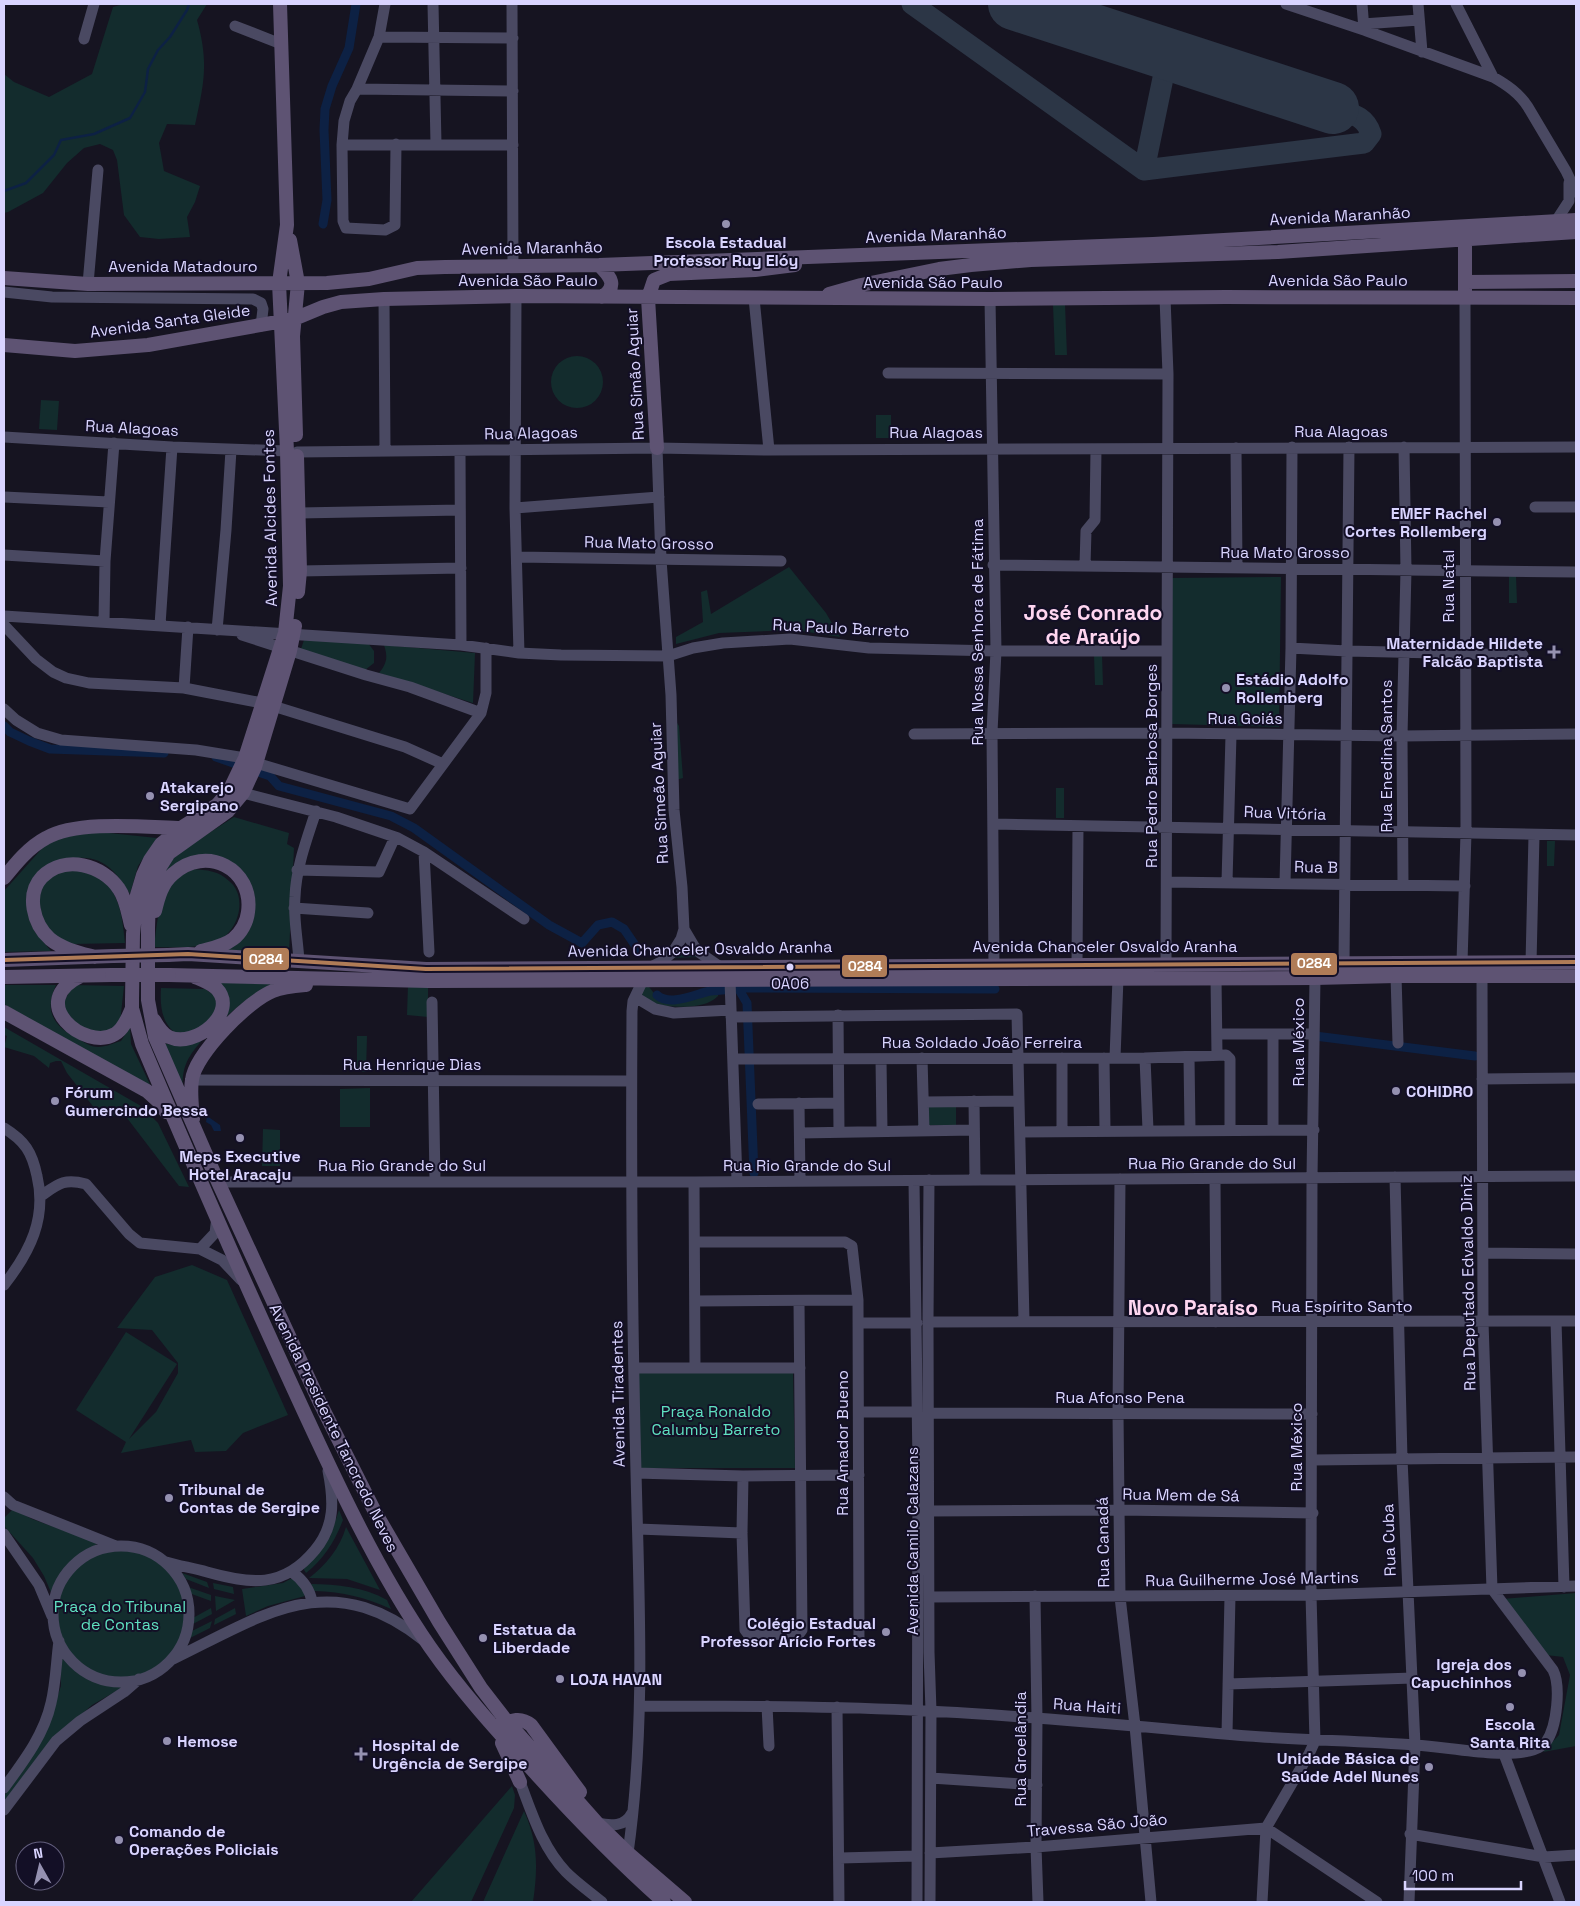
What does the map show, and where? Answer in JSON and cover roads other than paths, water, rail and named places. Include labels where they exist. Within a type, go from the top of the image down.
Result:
[{"type":"main road","points":[[280,4],[287,225],[298,283],[288,321]]},
{"type":"main road","name":"Avenida Maranhão","points":[[279,284],[369,279],[417,268],[600,265],[1153,244],[1576,220]]},
{"type":"main road","points":[[287,225],[279,284],[288,321]]},
{"type":"main road","name":"Avenida Maranhão","points":[[814,299],[861,285],[939,269],[971,265],[1031,260],[1300,250],[1576,232]]},
{"type":"main road","points":[[1299,236],[1300,250]]},
{"type":"main road","name":"Rua Natal","points":[[1465,240],[1465,298]]},
{"type":"main road","points":[[648,298],[654,280],[666,274],[755,270],[849,256]]},
{"type":"main road","points":[[600,265],[608,274],[612,284],[610,291],[602,297]]},
{"type":"main road","name":"Avenida Matadouro","points":[[4,278],[88,284],[279,284]]},
{"type":"main road","points":[[1465,282],[1576,281]]},
{"type":"main road","name":"Avenida São Paulo","points":[[288,321],[331,304],[384,299],[516,296],[814,299],[1576,298]]},
{"type":"main road","name":"Rua Simão Aguiar","points":[[648,298],[657,448]]},
{"type":"main road","name":"Avenida Santa Gleide","points":[[4,345],[57,350],[106,350],[148,345],[288,321]]},
{"type":"main road","name":"Avenida Alcides Fontes","points":[[288,321],[292,452],[289,634]]},
{"type":"main road","name":"Avenida Alcides Fontes","points":[[150,1013],[148,928],[150,895],[155,875],[160,864],[178,845],[228,811],[243,792],[248,768],[289,634],[300,571],[299,513],[292,452]]},
{"type":"main road","name":"Avenida Alcides Fontes","points":[[133,934],[137,895],[142,875],[158,848],[181,828],[217,804],[248,768]]},
{"type":"main road","points":[[4,878],[29,850],[59,832],[98,827],[181,828]]},
{"type":"main road","points":[[148,928],[153,918],[159,895],[172,874],[189,863],[208,860],[223,864],[233,870],[247,891],[249,906],[243,928],[234,938],[223,944],[188,954]]},
{"type":"main road","points":[[95,957],[62,946],[50,939],[41,929],[35,916],[32,902],[35,889],[42,877],[52,870],[72,865],[86,865],[99,870],[112,880],[120,890],[133,934],[132,1008],[142,1044],[174,1122]]},
{"type":"main road","name":"Avenida Chanceler Osvaldo Aranha","points":[[4,960],[188,954],[426,969],[1576,962]]},
{"type":"main road","points":[[150,1013],[164,1034],[170,1038],[178,1040],[189,1039],[209,1029],[221,1012],[221,997],[211,984],[190,975]]},
{"type":"main road","name":"Avenida Chanceler Osvaldo Aranha","points":[[4,977],[190,975],[430,981],[643,980],[731,987],[1118,978],[1576,976]]},
{"type":"main road","points":[[81,976],[65,986],[58,1001],[62,1018],[74,1028],[95,1038],[104,1038],[116,1034],[122,1028],[132,1008]]},
{"type":"main road","points":[[193,1124],[192,1080],[202,1056],[214,1042],[256,1000],[273,991],[320,983],[330,979]]},
{"type":"main road","points":[[4,1012],[147,1091],[158,1101],[174,1122]]},
{"type":"main road","name":"Avenida Presidente Tancredo Neves","points":[[150,1013],[155,1037],[218,1182],[320,1403],[375,1512],[439,1622],[481,1688],[501,1729]]},
{"type":"main road","name":"Avenida Presidente Tancredo Neves","points":[[174,1122],[326,1459],[396,1592],[429,1645],[460,1688],[501,1729],[598,1840],[624,1867],[664,1902]]},
{"type":"main road","points":[[520,1782],[501,1729],[520,1719],[531,1724],[588,1804],[597,1823],[684,1902]]},
{"type":"street","points":[[84,39],[94,4]]},
{"type":"street","points":[[385,4],[379,36],[347,108],[342,130],[344,227],[349,229],[385,230],[393,227],[395,223],[396,144]]},
{"type":"street","points":[[433,4],[436,144]]},
{"type":"street","points":[[512,4],[513,267]]},
{"type":"street","points":[[1286,4],[1308,7],[1364,27],[1422,52],[1492,77],[1514,90],[1523,98],[1566,171],[1576,192]]},
{"type":"street","points":[[1362,4],[1364,27]]},
{"type":"street","points":[[1418,4],[1422,52]]},
{"type":"street","points":[[1456,4],[1492,77]]},
{"type":"street","points":[[1364,27],[1419,20]]},
{"type":"street","points":[[234,26],[281,44]]},
{"type":"street","points":[[379,36],[513,38]]},
{"type":"street","points":[[357,89],[513,92]]},
{"type":"street","points":[[342,145],[513,144]]},
{"type":"street","name":"Avenida Matadouro","points":[[88,284],[98,170]]},
{"type":"street","points":[[1556,221],[1569,201],[1570,186],[1566,171]]},
{"type":"street","points":[[4,292],[52,297],[253,299],[261,303],[263,309],[261,326]]},
{"type":"street","points":[[516,296],[517,450],[515,508],[520,653]]},
{"type":"street","points":[[754,298],[769,450]]},
{"type":"street","name":"Rua Pedro Barbosa Borges","points":[[1166,298],[1168,374],[1166,567],[1168,827],[1166,963]]},
{"type":"street","name":"Rua Natal","points":[[1462,962],[1466,833],[1465,298]]},
{"type":"street","points":[[384,299],[386,451]]},
{"type":"street","name":"Rua Nossa Senhora de Fátima","points":[[990,299],[993,565],[996,651],[992,732],[994,965]]},
{"type":"street","points":[[888,373],[1168,374]]},
{"type":"street","name":"Rua Alagoas","points":[[4,437],[292,452],[657,448],[769,450],[1576,447]]},
{"type":"street","points":[[104,622],[105,561],[114,443]]},
{"type":"street","points":[[160,625],[172,447]]},
{"type":"street","points":[[1284,883],[1291,648],[1292,447]]},
{"type":"street","points":[[1344,963],[1349,447]]},
{"type":"street","name":"Rua Simeão Aguiar","points":[[657,448],[661,560],[671,694],[674,821],[682,887],[684,928]]},
{"type":"street","points":[[1236,448],[1237,568]]},
{"type":"street","name":"Rua Enedina Santos","points":[[1403,884],[1402,736],[1406,570],[1404,448]]},
{"type":"street","points":[[1085,565],[1086,531],[1095,520],[1096,449]]},
{"type":"street","points":[[222,630],[231,450]]},
{"type":"street","points":[[460,451],[461,645]]},
{"type":"street","points":[[4,497],[109,502]]},
{"type":"street","points":[[515,508],[659,497]]},
{"type":"street","points":[[1535,507],[1576,507]]},
{"type":"street","points":[[299,513],[460,510]]},
{"type":"street","points":[[4,556],[105,561]]},
{"type":"street","name":"Rua Mato Grosso","points":[[517,558],[781,560]]},
{"type":"street","name":"Rua Mato Grosso","points":[[993,565],[1576,572]]},
{"type":"street","points":[[300,571],[461,568]]},
{"type":"street","points":[[4,616],[222,630],[410,687],[481,713]]},
{"type":"street","points":[[4,625],[36,659],[53,672],[66,678],[88,682],[184,688],[268,704],[405,747],[443,764]]},
{"type":"street","points":[[184,688],[188,627]]},
{"type":"street","name":"Rua Paulo Barreto","points":[[222,630],[461,645],[520,653],[561,655],[668,656],[692,648],[716,644],[783,639],[868,648],[1166,652]]},
{"type":"street","points":[[4,709],[16,720],[37,734],[61,740],[196,750],[248,768],[410,810],[481,713],[488,676],[486,648]]},
{"type":"street","points":[[1291,648],[1403,653],[1523,655]]},
{"type":"street","name":"Rua Goiás","points":[[914,734],[992,732],[1346,736],[1576,734]]},
{"type":"street","points":[[1227,882],[1230,828],[1231,735]]},
{"type":"street","points":[[243,792],[316,811],[395,837],[424,852],[524,919]]},
{"type":"street","points":[[299,962],[294,908],[297,870],[316,811]]},
{"type":"street","name":"Rua Vitória","points":[[993,824],[1576,836]]},
{"type":"street","points":[[1077,964],[1078,826]]},
{"type":"street","points":[[1531,963],[1534,835]]},
{"type":"street","points":[[297,870],[379,872],[395,837]]},
{"type":"street","points":[[424,852],[428,952]]},
{"type":"street","name":"Rua B","points":[[1167,882],[1465,886]]},
{"type":"street","points":[[294,908],[368,913]]},
{"type":"street","points":[[684,928],[700,953],[719,966],[731,987],[731,1013],[744,1059],[737,1181]]},
{"type":"street","points":[[651,967],[662,962],[673,952],[681,939],[684,928]]},
{"type":"street","points":[[1396,976],[1398,1043]]},
{"type":"street","name":"Rua Deputado Edvaldo Diniz","points":[[1482,976],[1483,1322],[1492,1589]]},
{"type":"street","points":[[1105,1130],[1118,978]]},
{"type":"street","points":[[1216,978],[1217,1055]]},
{"type":"street","name":"Rua México","points":[[1262,1902],[1266,1828],[1315,1741],[1311,1595],[1313,1513],[1312,1178],[1315,978]]},
{"type":"street","name":"Avenida Tiradentes","points":[[628,1852],[634,1809],[641,1706],[631,1181],[631,1081],[632,1011],[635,996],[643,980]]},
{"type":"street","points":[[635,996],[655,1009],[674,1013],[731,1013],[749,1016],[1016,1013],[1024,1321]]},
{"type":"street","points":[[432,1002],[435,1181]]},
{"type":"street","points":[[838,1015],[839,1132]]},
{"type":"street","points":[[1217,1034],[1313,1034]]},
{"type":"street","points":[[1272,1034],[1273,1130]]},
{"type":"street","name":"Rua Soldado João Ferreira","points":[[744,1059],[1145,1058],[1217,1055],[1230,1057],[1230,1130]]},
{"type":"street","points":[[1190,1057],[1190,1130]]},
{"type":"street","points":[[922,1058],[924,1130]]},
{"type":"street","points":[[1062,1058],[1062,1131]]},
{"type":"street","points":[[1145,1058],[1148,1130]]},
{"type":"street","points":[[881,1059],[882,1131]]},
{"type":"street","points":[[1482,1079],[1576,1078]]},
{"type":"street","name":"Rua Henrique Dias","points":[[192,1080],[631,1081]]},
{"type":"street","points":[[974,1101],[975,1180]]},
{"type":"street","points":[[924,1102],[1019,1101]]},
{"type":"street","points":[[799,1103],[800,1181]]},
{"type":"street","points":[[758,1104],[838,1103]]},
{"type":"street","points":[[4,1128],[17,1136],[30,1152],[36,1170],[40,1196],[39,1224],[33,1241],[24,1258],[4,1284]]},
{"type":"street","points":[[800,1133],[974,1130]]},
{"type":"street","points":[[1020,1132],[1314,1130]]},
{"type":"street","name":"Rua Rio Grande do Sul","points":[[218,1182],[694,1182],[1576,1176]]},
{"type":"street","name":"Rua Cuba","points":[[1395,1177],[1402,1459],[1415,1745],[1410,1834],[1409,1902]]},
{"type":"street","name":"Rua Canadá","points":[[1120,1179],[1118,1413],[1120,1597],[1135,1726],[1151,1902]]},
{"type":"street","points":[[1215,1179],[1216,1322]]},
{"type":"street","name":"Avenida Camilo Calazans","points":[[922,1323],[929,1180]]},
{"type":"street","points":[[40,1196],[66,1181],[86,1184],[129,1234],[140,1243],[200,1249],[222,1260],[246,1285]]},
{"type":"street","name":"Avenida Camilo Calazans","points":[[914,1181],[922,1323],[923,1412],[917,1902]]},
{"type":"street","points":[[694,1182],[695,1367]]},
{"type":"street","points":[[200,1249],[215,1233],[217,1217]]},
{"type":"street","name":"Rua Amador Bueno","points":[[695,1242],[845,1242],[851,1244],[858,1300],[859,1643]]},
{"type":"street","points":[[1483,1253],[1576,1254]]},
{"type":"street","points":[[696,1302],[858,1300]]},
{"type":"street","points":[[743,1476],[742,1533],[745,1630],[748,1634],[753,1635],[799,1634],[802,1630],[799,1301]]},
{"type":"street","name":"Rua Espírito Santo","points":[[858,1323],[1024,1321],[1576,1321]]},
{"type":"street","points":[[1556,1321],[1562,1458],[1564,1587]]},
{"type":"street","points":[[634,1368],[800,1368]]},
{"type":"street","name":"Rua Afonso Pena","points":[[859,1412],[1312,1414]]},
{"type":"street","points":[[1313,1460],[1576,1457]]},
{"type":"street","points":[[165,1562],[235,1580],[270,1580],[292,1572],[319,1545],[327,1534],[331,1523],[332,1491],[326,1459]]},
{"type":"street","name":"Avenida Camilo Calazans","points":[[923,1466],[929,1511],[930,1902]]},
{"type":"street","points":[[636,1473],[743,1476],[859,1475]]},
{"type":"street","points":[[4,1497],[13,1504],[116,1546],[139,1548],[165,1562],[179,1578],[187,1598],[189,1615],[187,1630],[179,1648],[169,1661]]},
{"type":"street","name":"Rua Mem de Sá","points":[[929,1511],[1119,1510],[1313,1513]]},
{"type":"street","points":[[638,1529],[742,1533]]},
{"type":"street","points":[[4,1534],[39,1585],[53,1617],[58,1641],[53,1693],[42,1729],[29,1753],[4,1788]]},
{"type":"street","points":[[53,1617],[56,1592],[68,1570],[92,1552],[116,1546]]},
{"type":"street","points":[[292,1572],[303,1581],[312,1602]]},
{"type":"street","name":"Rua Guilherme José Martins","points":[[929,1597],[1311,1595],[1576,1586]]},
{"type":"street","name":"Rua Haiti","points":[[641,1706],[837,1707],[918,1710],[1315,1741],[1415,1745],[1504,1754],[1530,1751],[1543,1745],[1549,1736],[1557,1699],[1557,1678],[1492,1589]]},
{"type":"street","name":"Rua Groelândia","points":[[1035,1596],[1038,1902]]},
{"type":"street","points":[[1227,1734],[1230,1596]]},
{"type":"street","points":[[4,1810],[56,1742],[80,1721],[124,1692],[139,1679],[154,1672],[169,1661],[278,1610],[312,1602],[339,1602],[363,1607],[393,1620],[429,1645]]},
{"type":"street","points":[[58,1641],[68,1656],[88,1673],[102,1679],[115,1681],[139,1679]]},
{"type":"street","points":[[1228,1684],[1314,1683],[1413,1678]]},
{"type":"street","points":[[767,1706],[768,1746]]},
{"type":"street","points":[[837,1707],[839,1902]]},
{"type":"street","points":[[1504,1754],[1560,1902]]},
{"type":"street","points":[[931,1778],[1037,1785]]},
{"type":"street","points":[[520,1782],[542,1838],[554,1857],[566,1872],[602,1902]]},
{"type":"street","points":[[917,1802],[931,1802]]},
{"type":"street","points":[[597,1823],[607,1825],[622,1824],[630,1818],[634,1809]]},
{"type":"street","points":[[1266,1828],[1377,1902]]},
{"type":"street","name":"Travessa São João","points":[[930,1853],[1036,1847],[1266,1828]]},
{"type":"street","points":[[1410,1834],[1544,1857],[1576,1854]]},
{"type":"street","points":[[840,1858],[917,1856]]},
{"type":"water","points":[[207,1116],[220,1125],[221,1131],[214,1131],[211,1125],[206,1122]]},
{"type":"waterway","points":[[4,191],[26,183],[54,155],[61,140],[94,134],[130,118],[145,92],[148,69],[158,50],[170,37],[189,4]]},
{"type":"waterway","points":[[323,224],[327,200],[325,109],[332,86],[349,48],[356,4]]},
{"type":"waterway","points":[[4,726],[10,732],[50,749],[164,753]]},
{"type":"waterway","points":[[216,757],[270,776],[279,786],[391,816],[414,828],[549,925],[582,943],[598,925],[612,922],[624,929],[639,951]]},
{"type":"waterway","points":[[738,988],[747,1003],[754,1173]]},
{"type":"waterway","points":[[657,995],[669,1000],[676,1000],[710,991],[738,988],[995,989]]},
{"type":"waterway","points":[[1315,1036],[1475,1056]]},
{"type":"place","name":"Escola Estadual Professor Ruy Elóy","points":[[726,224]]},
{"type":"place","name":"EMEF Rachel Cortes Rollemberg","points":[[1497,522]]},
{"type":"place","name":"Maternidade Hildete Falcão Baptista","points":[[1554,652]]},
{"type":"place","name":"Estádio Adolfo Rollemberg","points":[[1226,688]]},
{"type":"place","name":"Atakarejo Sergipano","points":[[150,796]]},
{"type":"place","name":"OA06","points":[[790,967]]},
{"type":"place","name":"COHIDRO","points":[[1396,1091]]},
{"type":"place","name":"Fórum Gumercindo Bessa","points":[[55,1101]]},
{"type":"place","name":"Meps Executive Hotel Aracaju","points":[[240,1138]]},
{"type":"place","name":"Tribunal de Contas de Sergipe","points":[[169,1498]]},
{"type":"place","name":"Colégio Estadual Professor Arício Fortes","points":[[886,1632]]},
{"type":"place","name":"Estatua da Liberdade","points":[[483,1638]]},
{"type":"place","name":"Igreja dos Capuchinhos","points":[[1522,1673]]},
{"type":"place","name":"LOJA HAVAN","points":[[560,1679]]},
{"type":"place","name":"Escola Santa Rita","points":[[1510,1707]]},
{"type":"place","name":"Hemose","points":[[167,1741]]},
{"type":"place","name":"Hospital de Urgência de Sergipe","points":[[361,1754]]},
{"type":"place","name":"Unidade Básica de Saúde Adel Nunes","points":[[1429,1767]]},
{"type":"place","name":"Comando de Operações Policiais","points":[[119,1840]]},
{"type":"district","name":"José Conrado de Araújo","points":[[1093,624]]},
{"type":"district","name":"Novo Paraíso","points":[[1193,1307]]},
{"type":"park label","name":"Praça Ronaldo Calumby Barreto","points":[[716,1420]]},
{"type":"park label","name":"Praça do Tribunal de Contas","points":[[120,1615]]}]
